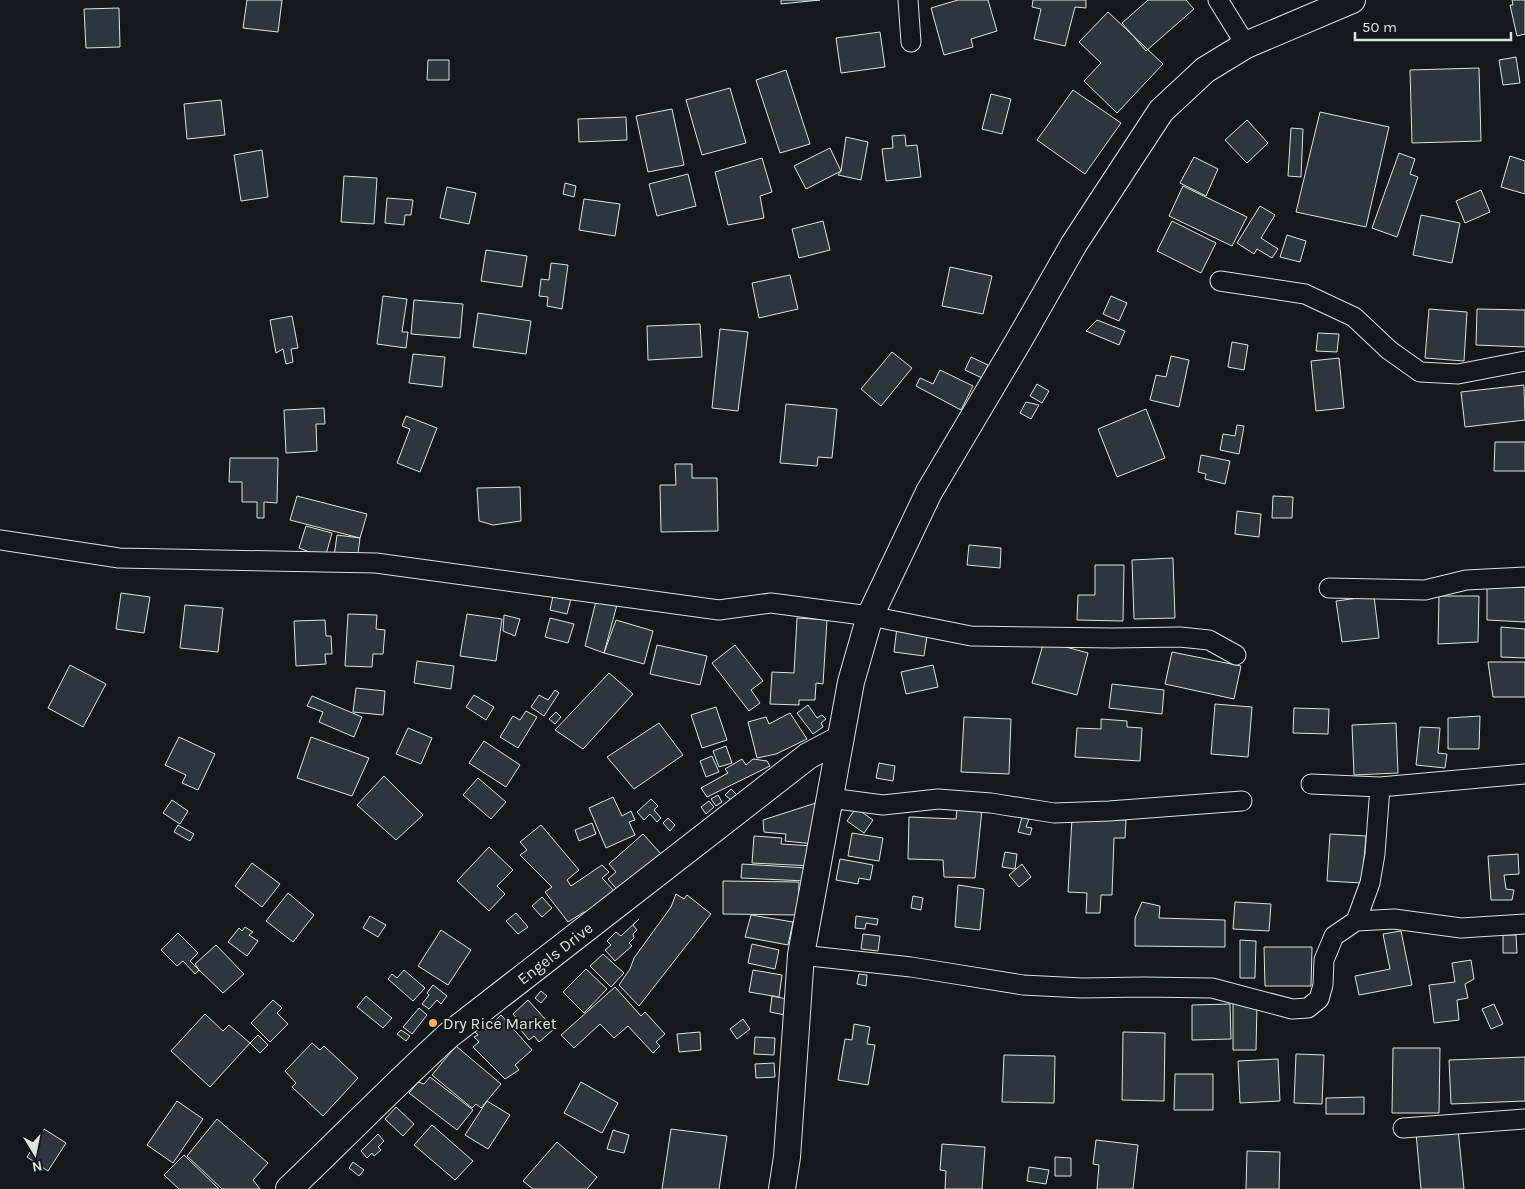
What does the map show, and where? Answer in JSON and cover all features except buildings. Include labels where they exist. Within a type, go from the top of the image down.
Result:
[{"type":"main road","points":[[782,1189],[801,955],[852,682],[870,616],[929,492],[1074,244],[1161,111],[1205,70],[1246,45],[1352,0]]},
{"type":"main road","name":"Engels Drive","points":[[289,1189],[407,1073],[450,1035],[808,756],[840,739]]},
{"type":"street","points":[[908,0],[911,42]]},
{"type":"street","points":[[1218,0],[1246,45]]},
{"type":"street","points":[[1220,281],[1305,294],[1354,317],[1389,350],[1420,372],[1458,374],[1525,361]]},
{"type":"street","points":[[0,540],[119,558],[376,563],[720,610],[771,603],[870,616],[971,636],[1180,637],[1209,640],[1236,655]]},
{"type":"street","points":[[1329,588],[1425,590],[1466,580],[1525,577]]},
{"type":"street","points":[[1311,784],[1380,787],[1525,774]]},
{"type":"street","points":[[1356,921],[1370,883],[1375,854],[1380,787]]},
{"type":"street","points":[[830,798],[883,804],[938,799],[991,803],[1054,812],[1109,811],[1242,802]]},
{"type":"street","points":[[801,955],[911,967],[1023,985],[1082,988],[1143,986],[1212,988],[1292,1009],[1308,1008],[1319,999],[1324,985],[1324,960],[1334,936],[1356,921],[1394,919],[1461,928],[1525,924]]},
{"type":"street","points":[[1403,1128],[1525,1119]]},
{"type":"place","name":"Dry Rice Market","points":[[433,1023]]}]
